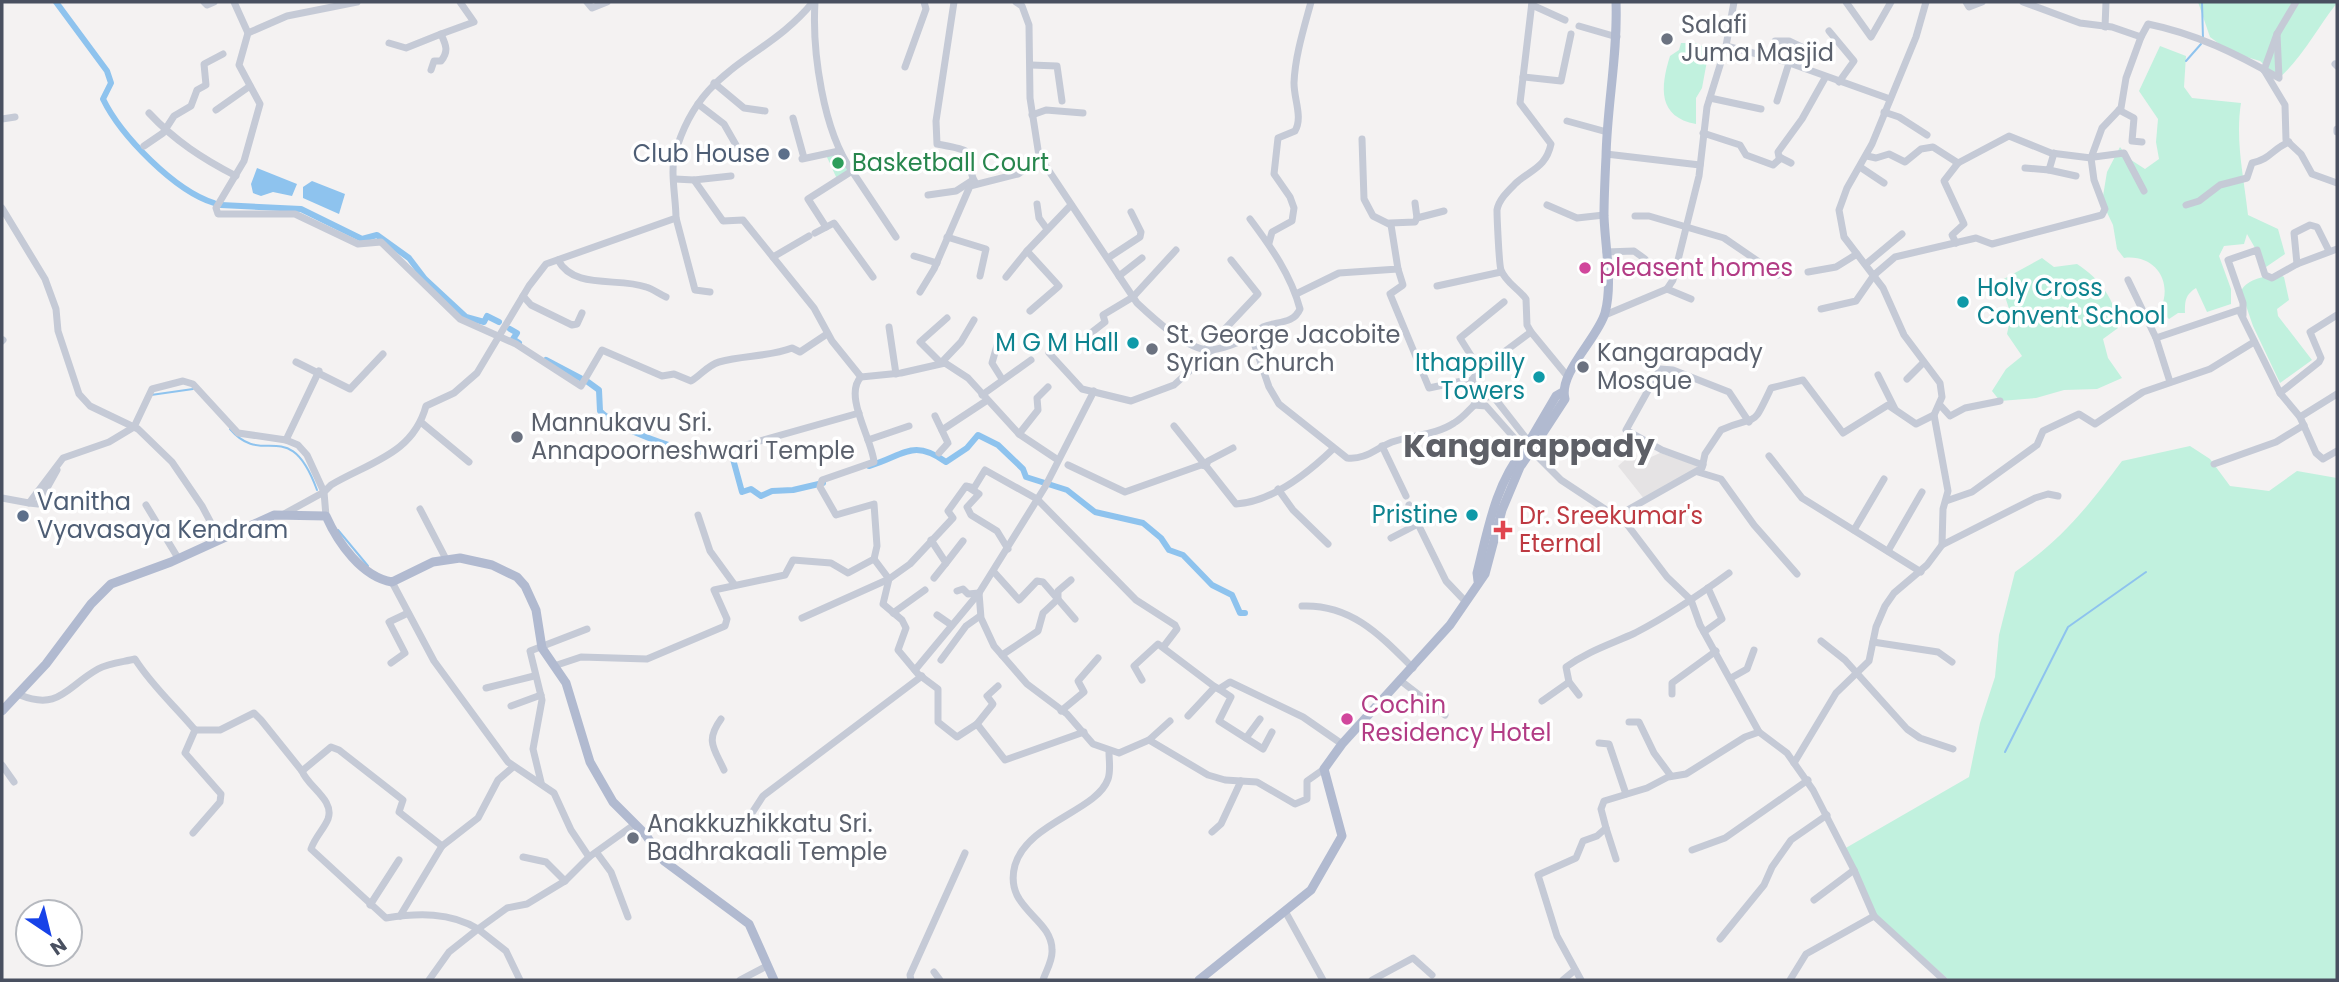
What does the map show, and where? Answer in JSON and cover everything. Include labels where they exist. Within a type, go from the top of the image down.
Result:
[{"type":"main road","points":[[1199,980],[1311,890],[1342,836],[1324,769],[1342,744],[1450,625],[1478,581],[1477,573],[1493,508],[1511,465],[1532,450],[1556,396],[1563,392],[1568,377],[1605,315],[1604,215],[1608,95],[1617,37],[1616,2]]},
{"type":"main road","points":[[2,711],[20,695],[111,584],[178,558],[274,514],[326,516],[332,530],[356,560],[374,577],[393,582],[446,559],[467,559],[492,565],[517,577],[532,597],[542,648],[566,683],[597,777],[613,802],[664,860],[740,915],[754,933],[774,980]]},
{"type":"street","points":[[204,2],[207,5],[214,2]]},
{"type":"street","points":[[234,2],[248,33],[239,65],[260,104],[236,176],[216,208],[218,214],[295,214],[358,244],[381,242],[460,319],[501,333],[581,386],[602,350],[662,376],[674,374],[691,381],[718,362],[744,355],[778,354],[792,348],[800,352],[827,334]]},
{"type":"street","points":[[248,33],[287,16],[358,2]]},
{"type":"street","points":[[389,43],[406,48],[474,22],[460,2]]},
{"type":"street","points":[[587,2],[592,9],[607,2]]},
{"type":"street","points":[[710,292],[695,290],[676,218],[674,156],[698,104],[714,83],[736,63],[800,19],[814,2]]},
{"type":"street","points":[[814,2],[823,90],[839,151],[896,237]]},
{"type":"street","points":[[905,67],[926,9],[924,2]]},
{"type":"street","points":[[954,2],[936,121],[937,144],[967,149],[971,154],[975,182]]},
{"type":"street","points":[[1016,2],[1022,6],[1029,25],[1032,116],[1040,159],[1133,297],[1154,319],[1184,340],[1206,349],[1252,337],[1262,328],[1285,322],[1298,315],[1300,309],[1296,294],[1270,245],[1250,219]]},
{"type":"street","points":[[1270,245],[1272,232],[1292,221],[1294,215],[1290,197],[1274,174],[1276,144],[1278,138],[1295,131],[1300,120],[1295,94],[1295,69],[1311,2]]},
{"type":"street","points":[[1605,315],[1671,286],[1700,165],[1710,98],[1726,46],[1734,2]]},
{"type":"street","points":[[1846,2],[1871,37],[1891,2]]},
{"type":"street","points":[[1617,516],[1700,468],[1705,454],[1721,430],[1749,422],[1765,407],[1771,388],[1800,379],[1843,433],[1888,405],[1916,424],[1934,415],[1940,405],[1940,383],[1923,363],[1874,275],[1844,237],[1839,210],[1847,188],[1867,156],[1916,37],[1926,2]]},
{"type":"street","points":[[1966,2],[1969,7],[1982,2]]},
{"type":"street","points":[[2023,2],[2080,23],[2141,37]]},
{"type":"street","points":[[2105,27],[2106,2]]},
{"type":"street","points":[[2264,70],[2277,34],[2296,2]]},
{"type":"street","points":[[1566,20],[1532,3],[1520,103],[1551,144],[1548,158],[1537,171],[1517,182],[1504,195],[1497,209],[1501,271],[1526,299],[1527,326],[1568,377]]},
{"type":"street","points":[[1821,309],[1856,302],[1874,275],[1900,256],[1976,239],[1992,244],[2102,215],[2105,209],[2094,180],[2092,158],[2102,128],[2119,110],[2141,37],[2148,24],[2225,47],[2279,78],[2277,34]]},
{"type":"street","points":[[1579,26],[1617,37]]},
{"type":"street","points":[[1829,31],[1854,61],[1839,82]]},
{"type":"street","points":[[431,70],[434,61],[440,61],[446,55],[447,47],[441,34]]},
{"type":"street","points":[[1523,77],[1561,81],[1571,34]]},
{"type":"street","points":[[1770,57],[1775,41],[1789,41],[1812,52]]},
{"type":"street","points":[[1726,46],[1789,63],[1890,99]]},
{"type":"street","points":[[144,146],[164,129],[174,116],[191,106],[197,90],[206,85],[204,64],[223,54]]},
{"type":"street","points":[[1777,101],[1789,63]]},
{"type":"street","points":[[1031,65],[1057,66],[1062,101]]},
{"type":"street","points":[[2264,70],[2285,105],[2285,132],[2289,142],[2301,154],[2312,174],[2319,179],[2337,183]]},
{"type":"street","points":[[1791,163],[1781,158],[1778,152],[1802,119],[1825,78]]},
{"type":"street","points":[[714,83],[744,108],[765,111]]},
{"type":"street","points":[[216,110],[250,86]]},
{"type":"street","points":[[1710,98],[1761,109]]},
{"type":"street","points":[[698,104],[724,124],[736,145]]},
{"type":"street","points":[[1032,116],[1046,110],[1083,113]]},
{"type":"street","points":[[2119,110],[2134,118],[2132,141],[2142,142]]},
{"type":"street","points":[[1884,112],[1899,117],[1927,135]]},
{"type":"street","points":[[149,113],[164,129],[204,159],[236,176]]},
{"type":"street","points":[[2,119],[15,117]]},
{"type":"street","points":[[793,118],[802,159],[839,151]]},
{"type":"street","points":[[1567,121],[1607,132]]},
{"type":"street","points":[[1703,133],[1740,145],[1746,155],[1773,165],[1781,158]]},
{"type":"street","points":[[1956,243],[1952,235],[1964,224],[1944,181],[1958,163],[2009,136],[2054,153],[2092,158],[2124,153],[2144,191]]},
{"type":"street","points":[[1362,139],[1364,199],[1373,216],[1390,223],[1415,222],[1417,218],[1444,211]]},
{"type":"street","points":[[2186,205],[2199,201],[2220,185],[2247,178],[2252,163],[2264,162],[2277,147],[2289,142]]},
{"type":"street","points":[[1867,156],[1876,158],[1889,154],[1905,162],[1921,149],[1933,147],[1958,163]]},
{"type":"street","points":[[2049,170],[2054,153]]},
{"type":"street","points":[[1606,154],[1700,165]]},
{"type":"street","points":[[928,195],[956,191],[975,182],[1018,174],[1040,159]]},
{"type":"street","points":[[1860,167],[1884,183]]},
{"type":"street","points":[[2025,168],[2077,176]]},
{"type":"street","points":[[826,227],[808,199],[852,172]]},
{"type":"street","points":[[675,179],[731,176]]},
{"type":"street","points":[[694,180],[723,221],[743,220],[814,308],[827,334],[861,377]]},
{"type":"street","points":[[920,292],[937,262],[970,186],[975,182]]},
{"type":"street","points":[[1037,204],[1039,218],[1047,229]]},
{"type":"street","points":[[1415,204],[1417,218]]},
{"type":"street","points":[[1006,277],[1071,205]]},
{"type":"street","points":[[1548,205],[1577,218],[1604,215]]},
{"type":"street","points":[[2,208],[45,279],[56,309],[58,331],[79,394],[90,405],[136,428],[172,462],[219,538]]},
{"type":"street","points":[[1108,258],[1140,237],[1142,232],[1131,212]]},
{"type":"street","points":[[1635,216],[1686,226],[1724,238],[1778,275]]},
{"type":"street","points":[[284,514],[410,441],[422,423],[426,407],[454,393],[477,373],[523,296],[546,264],[676,218]]},
{"type":"street","points":[[774,257],[834,223],[873,277]]},
{"type":"street","points":[[1390,223],[1401,286],[1390,294],[1429,388],[1471,381],[1480,370],[1531,332]]},
{"type":"street","points":[[2297,264],[2294,233],[2310,225],[2317,227],[2333,250],[2297,264],[2272,278],[2265,275],[2257,250],[2228,260],[2243,303],[2243,315],[2280,393],[2300,417],[2316,453],[2323,459],[2337,452]]},
{"type":"street","points":[[1866,264],[1902,234]]},
{"type":"street","points":[[947,237],[986,249],[980,276]]},
{"type":"street","points":[[1087,336],[1105,322],[1103,315],[1133,297],[1176,250]]},
{"type":"street","points":[[1027,251],[1059,286],[1030,312]]},
{"type":"street","points":[[1606,252],[1634,251],[1645,259]]},
{"type":"street","points":[[1808,272],[1836,267],[1857,254]]},
{"type":"street","points":[[914,256],[937,262]]},
{"type":"street","points":[[1119,276],[1142,258]]},
{"type":"street","points":[[558,260],[582,280],[636,285],[666,298]]},
{"type":"street","points":[[1206,349],[1258,295],[1231,260]]},
{"type":"street","points":[[1437,286],[1501,271]]},
{"type":"street","points":[[1296,294],[1339,273],[1400,273]]},
{"type":"street","points":[[2128,280],[2156,338],[2170,382]]},
{"type":"street","points":[[1667,289],[1691,299]]},
{"type":"street","points":[[523,296],[531,305],[572,325],[582,313]]},
{"type":"street","points":[[1480,370],[1460,338],[1504,302]]},
{"type":"street","points":[[2156,338],[2235,309],[2243,315]]},
{"type":"street","points":[[2280,393],[2319,362],[2321,358],[2310,332],[2337,315]]},
{"type":"street","points":[[947,318],[920,342],[941,363],[968,378],[1019,434],[1058,460]]},
{"type":"street","points":[[889,579],[874,559],[877,546],[874,504],[836,515],[825,501],[820,484],[874,462],[854,386],[861,377],[896,374],[941,363],[961,342],[974,320]]},
{"type":"street","points":[[889,327],[896,374]]},
{"type":"street","points":[[1252,337],[1269,387],[1279,404],[1347,458],[1357,459],[1382,446],[1445,428],[1457,422],[1474,405],[1493,396]]},
{"type":"street","points":[[998,342],[992,363],[1002,379]]},
{"type":"street","points":[[1946,501],[1972,492],[2037,445],[2043,431],[2059,421],[2080,414],[2095,424],[2143,392],[2210,369],[2254,342]]},
{"type":"street","points":[[1056,346],[1049,353],[1082,389],[1131,401],[1142,400],[1174,386],[1189,375],[1207,353],[1222,346]]},
{"type":"street","points":[[296,362],[350,389],[383,354]]},
{"type":"street","points":[[942,430],[984,398],[1002,379],[1031,360]]},
{"type":"street","points":[[1907,379],[1923,363]]},
{"type":"street","points":[[1749,422],[1728,392],[1673,370],[1660,369],[1626,430],[1721,479],[1754,525],[1797,574]]},
{"type":"street","points":[[286,440],[319,372]]},
{"type":"street","points":[[1878,376],[1897,413]]},
{"type":"street","points":[[2,498],[29,503],[63,458],[108,442],[136,428],[152,389],[183,381],[198,386],[238,433],[286,440],[303,450],[324,492],[326,516]]},
{"type":"street","points":[[1471,381],[1493,396],[1532,450]]},
{"type":"street","points":[[1019,434],[1038,410],[1037,398],[1048,387]]},
{"type":"street","points":[[915,670],[950,624],[979,593],[993,572],[1046,485],[1094,391]]},
{"type":"street","points":[[2300,417],[2337,394]]},
{"type":"street","points":[[1940,405],[1950,416],[1965,408],[2000,401]]},
{"type":"street","points":[[1474,405],[1486,406],[1562,480],[1632,529],[1667,577],[1691,600],[1704,632],[1759,732],[1794,762],[1808,780],[1874,916],[1944,980]]},
{"type":"street","points":[[735,448],[859,413]]},
{"type":"street","points":[[1934,415],[1947,476],[1942,545]]},
{"type":"street","points":[[935,416],[948,443],[939,453]]},
{"type":"street","points":[[422,423],[469,462]]},
{"type":"street","points":[[2214,464],[2276,442],[2304,425]]},
{"type":"street","points":[[868,440],[909,426]]},
{"type":"street","points":[[1174,426],[1236,504],[1248,503],[1278,489],[1333,449]]},
{"type":"street","points":[[1382,446],[1406,496]]},
{"type":"street","points":[[1206,466],[1208,461],[1233,447]]},
{"type":"street","points":[[1769,456],[1802,498],[1921,572]]},
{"type":"street","points":[[1068,465],[1125,492],[1200,465],[1206,466]]},
{"type":"street","points":[[966,486],[974,488],[985,470],[1037,499],[1136,600],[1175,625],[1177,629],[1164,646]]},
{"type":"street","points":[[1854,530],[1884,479]]},
{"type":"street","points":[[802,618],[889,579],[910,564],[953,518],[948,511],[966,486]]},
{"type":"street","points":[[966,486],[979,494],[967,507],[969,513],[997,531],[1008,548]]},
{"type":"street","points":[[1278,489],[1293,510],[1328,544]]},
{"type":"street","points":[[1888,551],[1923,492]]},
{"type":"street","points":[[1794,762],[1836,693],[1870,661],[1872,642],[1885,606],[1894,593],[1921,572],[1942,545],[2035,498],[2048,494],[2058,496]]},
{"type":"street","points":[[146,505],[178,558]]},
{"type":"street","points":[[1409,505],[1446,581],[1464,600]]},
{"type":"street","points":[[420,509],[446,559]]},
{"type":"street","points":[[698,515],[710,551],[734,584]]},
{"type":"street","points":[[1391,538],[1418,524]]},
{"type":"street","points":[[931,540],[946,563]]},
{"type":"street","points":[[934,578],[963,541]]},
{"type":"street","points":[[554,666],[580,657],[647,659],[725,626],[727,619],[713,593],[717,587],[785,575],[793,560],[831,563],[848,572],[874,559]]},
{"type":"street","points":[[993,572],[1019,600],[1037,581],[1043,582],[1075,619]]},
{"type":"street","points":[[1579,695],[1569,682],[1566,667],[1581,656],[1635,633],[1691,600],[1729,573]]},
{"type":"street","points":[[889,579],[883,604],[906,628],[898,650],[915,670],[938,690],[937,715],[944,727],[957,737],[977,724],[993,704],[987,696],[998,686]]},
{"type":"street","points":[[1058,600],[1058,591],[1071,580]]},
{"type":"street","points":[[393,582],[434,660],[513,767],[541,782],[558,800],[570,830],[589,857]]},
{"type":"street","points":[[1704,632],[1722,619],[1708,588]]},
{"type":"street","points":[[957,591],[963,589],[968,594],[979,593]]},
{"type":"street","points":[[893,613],[925,590]]},
{"type":"street","points":[[979,593],[983,627],[1002,655],[1027,684],[1061,710],[1093,744],[1109,752],[1119,753],[1149,740],[1170,721]]},
{"type":"street","points":[[1002,655],[1038,631],[1042,613],[1058,600]]},
{"type":"street","points":[[1302,606],[1320,605],[1343,611],[1368,624],[1413,668]]},
{"type":"street","points":[[391,663],[405,653],[389,622],[408,613]]},
{"type":"street","points":[[937,615],[950,624]]},
{"type":"street","points":[[941,660],[966,626],[980,616]]},
{"type":"street","points":[[541,782],[533,749],[542,708],[541,695],[534,676],[530,651],[587,629]]},
{"type":"street","points":[[1821,641],[1858,674],[1907,729],[1920,738],[1952,749]]},
{"type":"street","points":[[1872,642],[1938,652],[1952,662]]},
{"type":"street","points":[[1142,680],[1134,666],[1153,647],[1158,644],[1164,646],[1231,697],[1219,721],[1262,749],[1272,732]]},
{"type":"street","points":[[1731,678],[1747,669],[1754,650]]},
{"type":"street","points":[[1672,695],[1672,683],[1716,651]]},
{"type":"street","points":[[1061,710],[1084,692],[1078,681],[1098,658]]},
{"type":"street","points":[[20,695],[38,702],[52,701],[99,668],[135,659],[151,684],[171,700],[195,730]]},
{"type":"street","points":[[486,688],[534,676]]},
{"type":"street","points":[[750,816],[763,796],[922,676]]},
{"type":"street","points":[[1401,681],[1445,715]]},
{"type":"street","points":[[1188,716],[1217,688],[1230,682],[1303,717],[1342,744]]},
{"type":"street","points":[[1542,701],[1569,682]]},
{"type":"street","points":[[511,706],[541,695]]},
{"type":"street","points":[[195,730],[220,730],[254,713],[331,810],[311,849],[386,918],[421,912],[461,919],[478,929],[506,951],[520,980]]},
{"type":"street","points":[[721,719],[711,732],[712,742],[724,770]]},
{"type":"street","points":[[1246,738],[1260,719]]},
{"type":"street","points":[[1629,722],[1639,722],[1654,753],[1671,776]]},
{"type":"street","points":[[977,724],[1005,760],[1084,732]]},
{"type":"street","points":[[193,833],[220,802],[221,794],[185,753],[195,730]]},
{"type":"street","points":[[1616,859],[1601,809],[1604,801],[1671,776],[1686,774],[1745,737],[1759,732]]},
{"type":"street","points":[[1149,740],[1208,775],[1257,782],[1295,804],[1307,799],[1307,781],[1324,769]]},
{"type":"street","points":[[1599,743],[1609,744],[1626,794]]},
{"type":"street","points":[[302,771],[331,747],[339,750],[403,800],[399,812],[442,846]]},
{"type":"street","points":[[1043,980],[1052,945],[1049,935],[1022,906],[1014,887],[1015,866],[1023,850],[1038,834],[1103,788],[1110,776],[1109,752]]},
{"type":"street","points":[[2,765],[14,782]]},
{"type":"street","points":[[400,916],[442,846],[478,818],[499,780],[513,767]]},
{"type":"street","points":[[1692,850],[1725,838],[1808,780]]},
{"type":"street","points":[[1212,832],[1221,824],[1241,781]]},
{"type":"street","points":[[1720,939],[1764,885],[1772,867],[1791,840],[1827,816]]},
{"type":"street","points":[[429,980],[449,952],[478,929],[507,908],[536,900],[565,881],[589,857],[635,824]]},
{"type":"street","points":[[1581,980],[1557,936],[1538,875],[1573,860],[1579,855],[1583,841],[1597,836],[1606,828]]},
{"type":"street","points":[[664,860],[694,851]]},
{"type":"street","points":[[597,853],[611,872],[628,917]]},
{"type":"street","points":[[911,980],[910,975],[965,853]]},
{"type":"street","points":[[523,857],[546,862],[565,881]]},
{"type":"street","points":[[370,905],[399,860]]},
{"type":"street","points":[[1814,901],[1854,870]]},
{"type":"street","points":[[1284,911],[1323,980]]},
{"type":"street","points":[[1790,980],[1806,954],[1874,916]]},
{"type":"street","points":[[1373,980],[1413,958],[1432,975]]},
{"type":"street","points":[[740,980],[767,966]]},
{"type":"street","points":[[1563,980],[1575,970]]},
{"type":"street","points":[[934,972],[940,980]]},
{"type":"shaded area","points":[[1660,453],[1696,465],[1699,469],[1645,500],[1618,466],[1632,454],[1640,462]]},
{"type":"green space","points":[[2198,2],[2337,3],[2303,52],[2279,78],[2260,61],[2230,52],[2210,37]]},
{"type":"green space","points":[[1681,43],[1696,43],[1709,50],[1702,88],[1696,98],[1696,124],[1674,115],[1665,99],[1664,79],[1670,56],[1679,50]]},
{"type":"green space","points":[[2160,46],[2186,56],[2184,87],[2192,98],[2241,103],[2240,145],[2248,215],[2278,229],[2285,254],[2266,267],[2247,234],[2244,244],[2224,246],[2219,256],[2231,289],[2231,304],[2207,312],[2196,288],[2186,299],[2185,313],[2178,313],[2169,319],[2160,310],[2165,290],[2159,272],[2145,260],[2124,258],[2117,249],[2113,225],[2102,202],[2107,172],[2120,147],[2128,158],[2145,169],[2159,159],[2156,142],[2158,119],[2139,91]]},
{"type":"green space","name":"Basketball Court","points":[[838,152],[852,171],[837,179],[826,155]]},
{"type":"green space","points":[[2042,258],[2054,267],[2077,264],[2093,276],[2105,291],[2114,309],[2118,328],[2103,339],[2108,358],[2122,378],[2097,389],[2064,390],[2036,398],[2000,401],[1992,391],[2006,369],[2022,356],[2007,334],[2011,315],[2000,281]]},
{"type":"green space","points":[[2280,275],[2284,277],[2289,300],[2277,309],[2278,316],[2312,360],[2280,383],[2253,326],[2241,291],[2253,280]]},
{"type":"green space","points":[[2190,446],[2210,459],[2230,486],[2269,491],[2297,471],[2337,478],[2337,980],[1949,980],[1876,915],[1844,849],[1969,777],[1980,723],[1995,677],[1999,635],[2015,572],[2047,547],[2073,521],[2122,461]]},
{"type":"water","points":[[257,168],[297,184],[292,196],[273,192],[261,196],[253,193],[251,184]]},
{"type":"water","points":[[312,181],[345,194],[339,214],[303,198],[303,187]]},
{"type":"waterway","points":[[56,2],[107,71],[111,83],[103,99],[122,129],[166,175],[199,197],[214,203]]},
{"type":"waterway","points":[[2202,2],[2203,39]]},
{"type":"waterway","points":[[2186,61],[2201,44]]},
{"type":"waterway","points":[[221,205],[301,209],[362,239],[377,235],[409,258],[425,279],[466,317],[484,322],[487,316],[499,322]]},
{"type":"waterway","points":[[510,329],[517,333],[513,339],[519,343]]},
{"type":"waterway","points":[[546,360],[582,379]]},
{"type":"waterway","points":[[588,382],[599,390],[600,411],[636,433],[683,449],[711,452],[730,448],[742,492],[751,489],[761,496],[772,491],[793,490],[823,483]]},
{"type":"waterway","points":[[151,395],[193,389]]},
{"type":"waterway","points":[[230,429],[242,440],[254,445],[286,448],[296,454],[307,467],[317,490]]},
{"type":"waterway","points":[[869,466],[916,450],[925,451],[946,462],[967,448],[978,435],[998,445],[1023,469],[1026,477],[1067,490],[1095,512],[1143,523],[1161,538],[1169,550],[1183,555],[1212,585],[1232,595],[1240,613],[1245,613]]},
{"type":"waterway","points":[[338,530],[368,566]]},
{"type":"waterway","points":[[2005,752],[2068,627],[2146,572]]},
{"type":"place","name":"Salafi Juma Masjid","points":[[1667,39]]},
{"type":"place","name":"Club House","points":[[784,154]]},
{"type":"place","name":"Basketball Court","points":[[838,163]]},
{"type":"place","name":"pleasent homes","points":[[1585,268]]},
{"type":"place","name":"Holy Cross Convent School","points":[[1963,302]]},
{"type":"place","name":"M G M Hall","points":[[1133,343]]},
{"type":"place","name":"St. George Jacobite Syrian Church","points":[[1152,349]]},
{"type":"place","name":"Kangarapady Mosque","points":[[1583,367]]},
{"type":"place","name":"Ithappilly Towers","points":[[1539,377]]},
{"type":"place","name":"Mannukavu Sri. Annapoorneshwari Temple","points":[[517,437]]},
{"type":"place","name":"Pristine","points":[[1472,515]]},
{"type":"place","name":"Vanitha Vyavasaya Kendram","points":[[23,516]]},
{"type":"place","name":"Dr. Sreekumar's Eternal","points":[[1503,530]]},
{"type":"place","name":"Cochin Residency Hotel","points":[[1347,719]]},
{"type":"place","name":"Anakkuzhikkatu Sri. Badhrakaali Temple","points":[[633,838]]},
{"type":"district","name":"Kangarappady","points":[[1529,446]]}]
